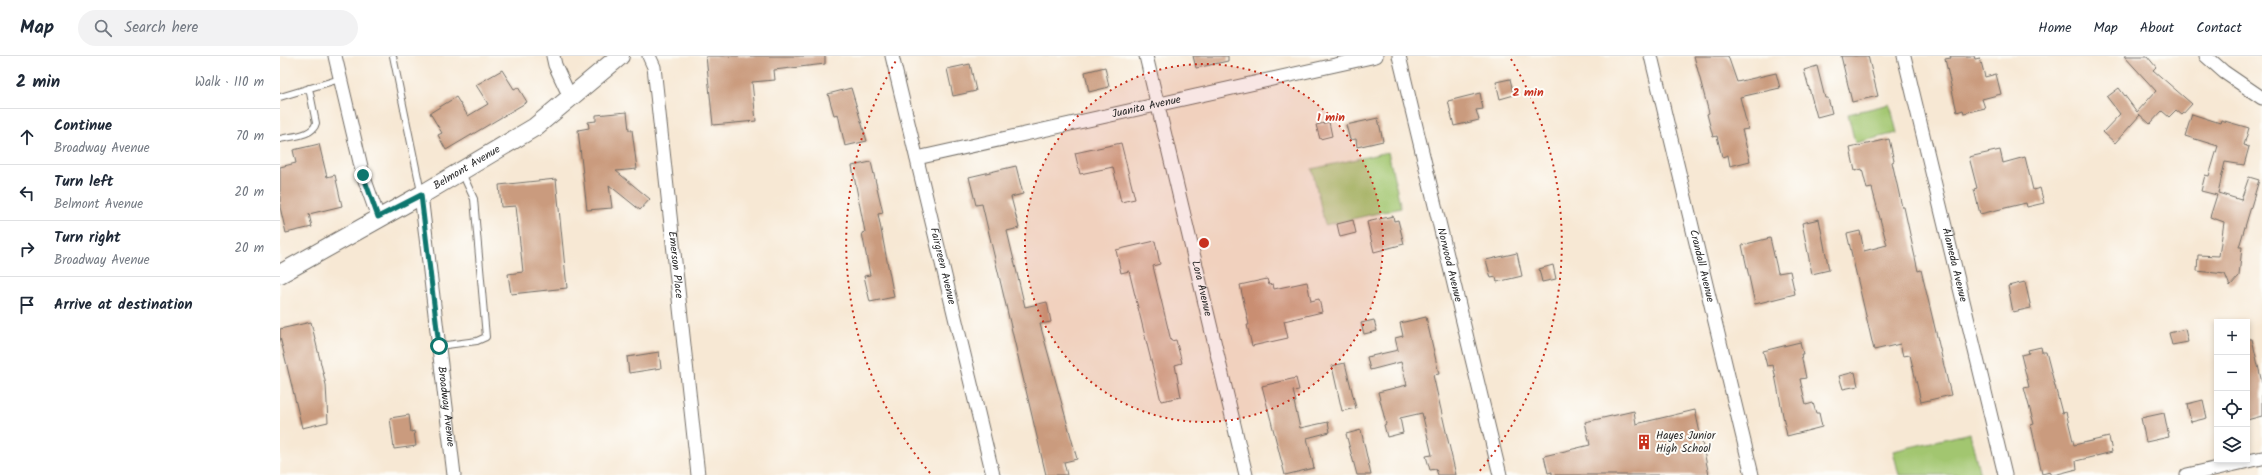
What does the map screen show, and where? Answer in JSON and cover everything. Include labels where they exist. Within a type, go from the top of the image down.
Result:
[{"type":"main road","name":"Belmont Avenue","points":[[280,274],[378,217],[421,195],[535,127],[620,56]]},
{"type":"street","points":[[335,56],[365,181],[378,217]]},
{"type":"street","points":[[552,56],[570,97]]},
{"type":"street","name":"Emerson Place","points":[[649,56],[654,67],[698,475]]},
{"type":"street","name":"Fairgreen Avenue","points":[[892,56],[993,475]]},
{"type":"street","name":"Lora Avenue","points":[[1146,56],[1246,475]]},
{"type":"street","name":"Juanita Avenue","points":[[917,158],[1376,56]]},
{"type":"street","name":"Norwood Avenue","points":[[1399,56],[1500,475]]},
{"type":"street","name":"Crandall Avenue","points":[[1651,56],[1752,475]]},
{"type":"street","name":"Alameda Avenue","points":[[1904,56],[2005,475]]},
{"type":"street","points":[[2206,56],[2224,72],[2262,98]]},
{"type":"street","name":"Broadway Avenue","points":[[421,195],[454,475]]},
{"type":"street","points":[[2187,475],[2262,458]]},
{"type":"lane","points":[[393,56],[421,195]]},
{"type":"lane","points":[[280,97],[340,79]]},
{"type":"lane","points":[[280,139],[309,132],[315,128],[316,123],[309,88]]},
{"type":"lane","points":[[439,346],[477,341],[486,337],[474,199],[461,171]]},
{"type":"green space","points":[[1890,104],[1897,133],[1855,143],[1848,114]]},
{"type":"green space","points":[[1388,152],[1401,208],[1325,225],[1312,169]]},
{"type":"green space","points":[[1970,433],[1980,475],[1899,475],[1893,451]]},
{"type":"building","points":[[706,56],[825,56],[825,64],[774,70],[775,80],[752,82],[756,121],[713,125]]},
{"type":"building","points":[[1193,56],[1228,56],[1228,61],[1196,68]]},
{"type":"building","points":[[1694,56],[1728,56],[1737,82],[1776,73],[1780,88],[1740,97],[1748,129],[1742,130],[1750,161],[1730,166],[1728,155],[1722,157],[1717,136],[1713,137],[1707,114],[1709,113]]},
{"type":"building","points":[[1841,56],[1868,56],[1878,96],[1852,102]]},
{"type":"building","points":[[1950,56],[1974,56],[1975,59],[1980,58],[1985,77],[1996,74],[2001,94],[1982,99],[1985,108],[1964,113],[1963,110],[1957,112],[1945,59],[1951,58]]},
{"type":"building","points":[[2124,56],[2147,56],[2156,67],[2153,70],[2192,104],[2182,115],[2176,110],[2169,117],[2162,111],[2150,124],[2139,114],[2140,115],[2115,143],[2103,132],[2120,114],[2107,97],[2119,88],[2137,112],[2156,91]]},
{"type":"building","points":[[970,64],[976,91],[953,96],[947,69]]},
{"type":"building","points":[[1817,66],[1825,98],[1828,98],[1832,113],[1817,117],[1804,70]]},
{"type":"building","points":[[1105,67],[1109,87],[1089,92],[1085,72]]},
{"type":"building","points":[[502,70],[514,89],[518,87],[527,102],[446,150],[438,135],[442,133],[430,113],[456,97],[468,116],[488,104],[476,85]]},
{"type":"building","points":[[1510,79],[1514,95],[1500,99],[1496,82]]},
{"type":"building","points":[[851,88],[867,141],[845,146],[838,114],[834,115],[828,94]]},
{"type":"building","points":[[1480,93],[1483,109],[1476,110],[1479,120],[1454,126],[1448,101]]},
{"type":"building","points":[[627,112],[629,130],[632,130],[637,169],[616,171],[650,199],[640,210],[609,185],[612,208],[587,210],[578,130],[589,128],[588,122],[596,121],[596,115]]},
{"type":"building","points":[[2192,114],[2220,123],[2221,120],[2249,128],[2244,145],[2249,147],[2244,165],[2225,162],[2218,193],[2241,200],[2249,177],[2259,180],[2239,247],[2242,247],[2239,276],[2230,286],[2225,274],[2197,271],[2198,255],[2219,256],[2224,222],[2210,217],[2217,195],[2201,191],[2205,175],[2209,176],[2218,146],[2185,136]]},
{"type":"building","points":[[1378,118],[1383,141],[1357,147],[1356,139],[1350,140],[1346,125]]},
{"type":"building","points":[[1329,122],[1332,136],[1320,139],[1316,125]]},
{"type":"building","points":[[1889,139],[1894,161],[1892,162],[1902,207],[1904,207],[1918,271],[1921,270],[1951,395],[1921,402],[1910,355],[1903,356],[1900,344],[1874,350],[1847,234],[1860,231],[1864,251],[1887,245],[1872,188],[1867,189],[1862,169],[1855,171],[1850,148]]},
{"type":"building","points":[[1121,143],[1135,199],[1121,202],[1113,167],[1080,174],[1075,153]]},
{"type":"building","points":[[319,144],[327,177],[335,175],[342,206],[309,214],[312,227],[286,233],[280,207],[280,167],[296,163],[293,150]]},
{"type":"building","points":[[2000,150],[2003,163],[2025,157],[2033,190],[2040,188],[2044,203],[2027,207],[2026,203],[1980,214],[1974,189],[1977,188],[1969,157]]},
{"type":"building","points":[[871,162],[883,213],[878,214],[894,297],[870,302],[864,276],[870,275],[862,233],[865,232],[852,166]]},
{"type":"building","points":[[1016,166],[1023,194],[1011,197],[1019,228],[1007,231],[1025,307],[1047,302],[1051,322],[1040,324],[1077,459],[1064,462],[1067,475],[1046,475],[982,204],[976,205],[969,177]]},
{"type":"building","points":[[556,179],[567,288],[511,294],[508,274],[523,272],[516,206],[501,207],[499,185]]},
{"type":"building","points":[[1393,216],[1394,221],[1398,220],[1404,244],[1374,252],[1367,222]]},
{"type":"building","points":[[1819,219],[1829,270],[1812,274],[1802,223]]},
{"type":"building","points":[[1353,220],[1356,233],[1340,237],[1337,224]]},
{"type":"building","points":[[1770,238],[1778,273],[1790,271],[1795,294],[1755,304],[1742,245]]},
{"type":"building","points":[[1155,241],[1160,264],[1153,266],[1171,341],[1176,340],[1182,363],[1175,365],[1181,397],[1161,401],[1129,271],[1121,273],[1116,250]]},
{"type":"building","points":[[1517,253],[1522,276],[1497,282],[1496,277],[1491,278],[1486,260]]},
{"type":"building","points":[[1553,265],[1556,279],[1542,282],[1539,269]]},
{"type":"building","points":[[1267,279],[1269,285],[1273,284],[1274,289],[1307,282],[1311,301],[1319,299],[1322,312],[1284,321],[1288,338],[1252,346],[1240,285]]},
{"type":"building","points":[[2025,282],[2031,308],[2013,312],[2008,286]]},
{"type":"building","points":[[1426,317],[1439,374],[1433,375],[1456,475],[1438,475],[1436,469],[1430,470],[1426,456],[1432,455],[1422,413],[1400,418],[1403,433],[1387,437],[1384,425],[1386,424],[1378,392],[1407,385],[1401,362],[1370,370],[1367,357],[1398,350],[1395,338],[1403,336],[1400,323]]},
{"type":"building","points":[[1374,320],[1377,331],[1364,334],[1361,323]]},
{"type":"building","points":[[311,322],[326,385],[328,422],[302,428],[280,337],[280,329]]},
{"type":"building","points":[[2185,329],[2188,342],[2172,345],[2169,333]]},
{"type":"building","points":[[2250,339],[2252,339],[2262,383],[2262,416],[2250,419]]},
{"type":"building","points":[[1800,342],[1806,378],[1800,379],[1806,405],[1813,403],[1816,413],[1819,413],[1822,427],[1787,436],[1773,365],[1767,366],[1763,351]]},
{"type":"building","points":[[2041,347],[2042,352],[2046,352],[2062,413],[2066,412],[2074,445],[2109,437],[2112,452],[2076,461],[2077,469],[2054,475],[2050,475],[2050,472],[2042,474],[2031,425],[2034,424],[2024,388],[2029,387],[2021,355],[2029,353],[2028,350]]},
{"type":"building","points":[[659,352],[661,368],[629,373],[627,357]]},
{"type":"building","points":[[1345,363],[1356,408],[1342,411],[1332,366]]},
{"type":"building","points":[[1855,372],[1858,386],[1843,389],[1839,376]]},
{"type":"building","points":[[1296,378],[1299,390],[1293,391],[1300,428],[1328,422],[1330,432],[1307,438],[1314,468],[1285,475],[1262,386]]},
{"type":"building","points":[[2203,400],[2207,418],[2191,422],[2187,404]]},
{"type":"building","name":"Hayes Junior High School","points":[[1695,410],[1709,475],[1552,475],[1552,472],[1548,473],[1544,456],[1590,445],[1585,422],[1634,411],[1636,424]]},
{"type":"building","points":[[2164,413],[2169,437],[2146,442],[2141,418]]},
{"type":"building","points":[[409,415],[411,432],[414,431],[416,446],[394,449],[390,418]]},
{"type":"building","points":[[1361,430],[1371,475],[1357,475],[1346,434]]},
{"type":"place","name":"Hayes Junior High School","points":[[1644,442]]},
{"type":"route","points":[[363,175],[378,217],[421,195],[439,346]]}]
